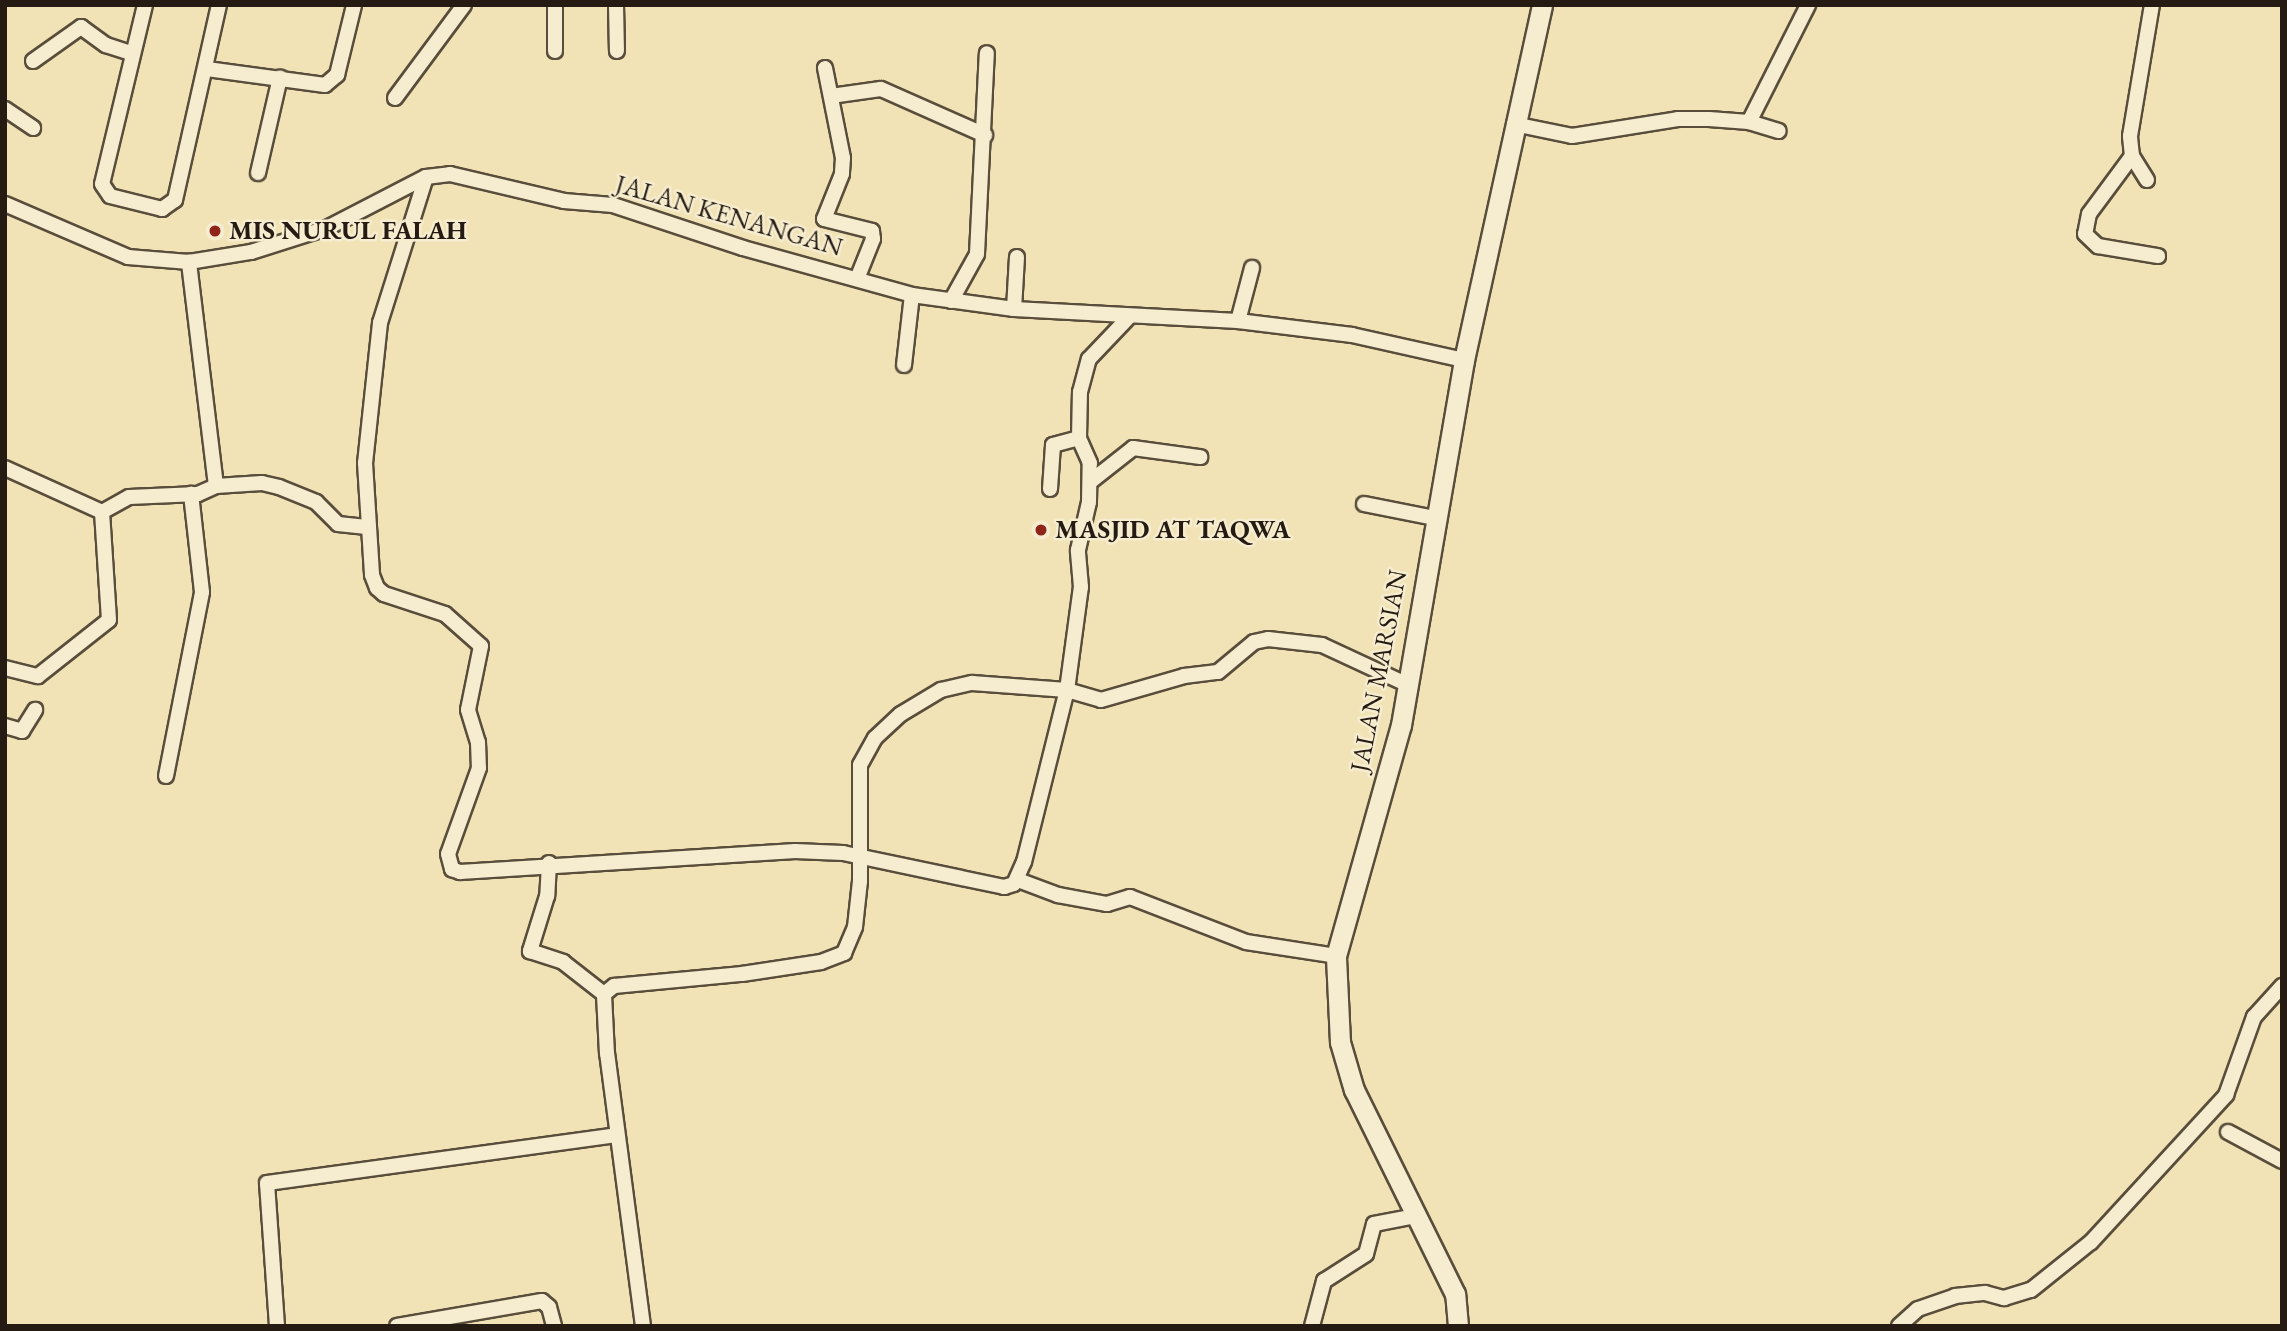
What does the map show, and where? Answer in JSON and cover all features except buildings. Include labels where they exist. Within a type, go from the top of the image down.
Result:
[{"type":"street","points":[[145,5],[102,184],[110,196],[162,209],[175,200],[207,69],[219,5]]},
{"type":"street","points":[[347,5],[364,5]]},
{"type":"street","points":[[395,98],[464,5]]},
{"type":"street","points":[[555,5],[555,51]]},
{"type":"street","points":[[616,5],[617,51]]},
{"type":"street","name":"JALAN MARSIAN","points":[[1458,1326],[1455,1294],[1353,1090],[1340,1042],[1336,956],[1401,725],[1464,360],[1494,234],[1514,124],[1542,5]]},
{"type":"street","points":[[1749,122],[1808,5]]},
{"type":"street","points":[[2147,180],[2132,156],[2130,136],[2152,5]]},
{"type":"street","points":[[207,69],[280,78],[314,87],[334,79],[354,6]]},
{"type":"street","points":[[33,61],[81,27],[106,45],[134,54]]},
{"type":"street","points":[[951,301],[977,254],[987,53]]},
{"type":"street","points":[[825,68],[843,158],[842,174],[824,219],[872,231],[873,239],[857,278]]},
{"type":"street","points":[[258,173],[280,78]]},
{"type":"street","points":[[831,96],[881,89],[985,135]]},
{"type":"street","points":[[5,109],[33,128]]},
{"type":"street","points":[[1514,124],[1572,136],[1678,119],[1749,122],[1779,131]]},
{"type":"street","points":[[2132,156],[2089,214],[2085,233],[2098,246],[2158,256]]},
{"type":"street","name":"JALAN KENANGAN","points":[[5,204],[128,257],[189,262],[251,252],[327,228],[426,177],[450,174],[564,201],[613,205],[743,248],[912,295],[1014,309],[1238,321],[1352,335],[1464,360]]},
{"type":"street","points":[[426,177],[380,323],[365,463],[369,527],[377,588],[384,594],[446,614],[481,646],[468,710],[478,742],[479,768],[448,854],[453,869],[467,872],[549,863],[593,866],[610,860],[764,851],[842,853],[1004,887],[1018,880],[1058,895],[1107,904],[1130,897],[1246,942],[1336,956]]},
{"type":"street","points":[[1014,309],[1017,257]]},
{"type":"street","points":[[189,262],[216,486]]},
{"type":"street","points":[[1238,321],[1252,268]]},
{"type":"street","points":[[904,365],[912,295]]},
{"type":"street","points":[[1018,880],[1067,690],[1081,587],[1080,533],[1090,481],[1090,463],[1079,438],[1080,392],[1089,359],[1130,316]]},
{"type":"street","points":[[1050,489],[1051,448],[1057,442],[1079,438]]},
{"type":"street","points":[[1090,481],[1133,448],[1200,457]]},
{"type":"street","points":[[5,468],[102,512]]},
{"type":"street","points":[[102,512],[130,497],[191,494],[216,486],[262,483],[316,502],[338,524],[369,527]]},
{"type":"street","points":[[166,776],[202,592],[191,494]]},
{"type":"street","points":[[1364,504],[1435,518]]},
{"type":"street","points":[[5,668],[38,676],[107,624],[102,512]]},
{"type":"street","points":[[604,993],[614,986],[742,974],[838,957],[848,948],[855,927],[861,859],[860,765],[875,738],[901,714],[941,690],[972,683],[1067,690],[1101,700],[1184,676],[1218,672],[1254,642],[1268,639],[1322,645],[1408,685]]},
{"type":"street","points":[[5,726],[22,731],[34,710]]},
{"type":"street","points":[[549,863],[547,896],[530,951],[563,962],[604,993],[617,1135],[643,1326]]},
{"type":"street","points":[[1899,1326],[1918,1309],[1955,1296],[1985,1293],[2004,1298],[2031,1290],[2091,1242],[2226,1095],[2251,1024],[2282,986]]},
{"type":"street","points":[[2228,1132],[2282,1161]]},
{"type":"street","points":[[277,1326],[267,1183],[617,1135]]},
{"type":"street","points":[[1312,1326],[1324,1280],[1366,1254],[1374,1224],[1416,1216]]},
{"type":"street","points":[[397,1326],[542,1301],[549,1307],[554,1326]]},
{"type":"place","name":"MIS NURUL FALAH","points":[[215,231]]},
{"type":"place","name":"MASJID AT TAQWA","points":[[1041,530]]}]
